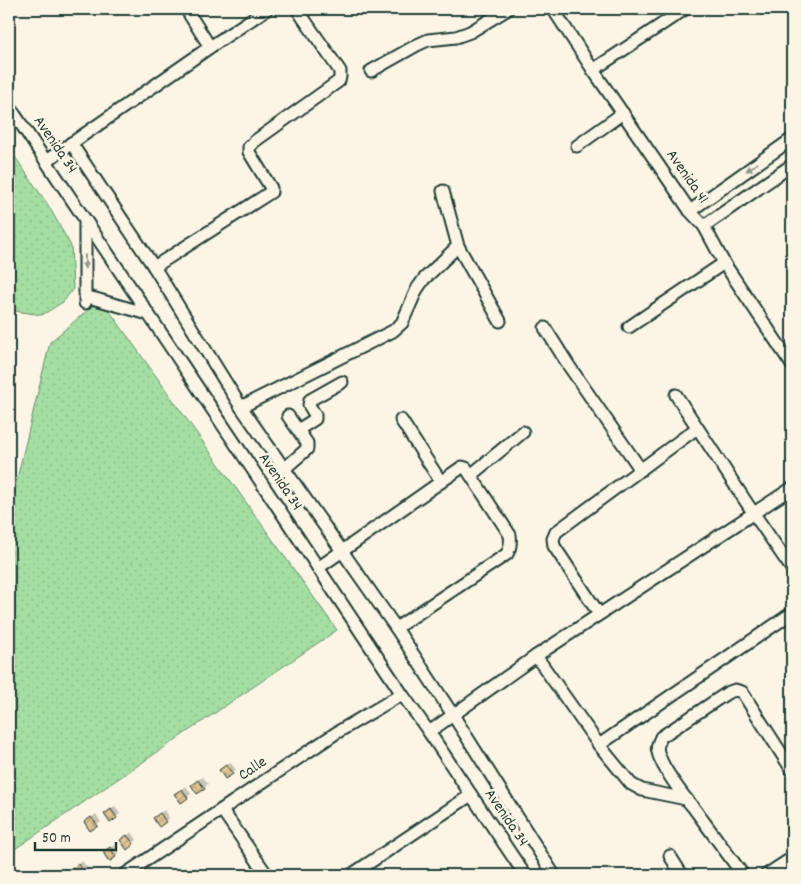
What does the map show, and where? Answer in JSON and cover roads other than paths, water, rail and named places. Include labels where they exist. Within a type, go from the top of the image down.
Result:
[{"type":"street","points":[[186,9],[210,47]]},
{"type":"street","points":[[46,161],[267,9]]},
{"type":"street","points":[[154,268],[270,192],[271,188],[249,152],[249,147],[339,81],[340,71],[297,9]]},
{"type":"street","points":[[371,70],[428,40],[456,37],[470,32],[508,9]]},
{"type":"street","name":"Avenida 41","points":[[553,9],[690,211],[704,226],[724,263],[792,365]]},
{"type":"street","points":[[593,70],[685,9]]},
{"type":"street","name":"Avenida 34","points":[[9,106],[525,875]]},
{"type":"street","points":[[577,146],[623,113]]},
{"type":"street","points":[[690,211],[792,139]]},
{"type":"street","points":[[71,143],[154,268],[241,407],[396,628],[554,875]]},
{"type":"street","points":[[704,226],[792,166]]},
{"type":"street","points":[[443,192],[458,246],[500,321]]},
{"type":"street","points":[[85,220],[89,301],[148,314]]},
{"type":"street","points":[[241,407],[393,331],[402,323],[424,279],[458,246]]},
{"type":"street","points":[[629,327],[724,263]]},
{"type":"street","points":[[545,328],[641,470]]},
{"type":"street","points":[[298,430],[315,419],[309,405],[310,400],[342,382]]},
{"type":"street","points":[[676,395],[792,569]]},
{"type":"street","points":[[284,469],[307,449],[307,444],[288,416]]},
{"type":"street","points":[[401,420],[441,482]]},
{"type":"street","points":[[599,614],[554,546],[552,539],[563,526],[698,428]]},
{"type":"street","points":[[470,474],[523,432]]},
{"type":"street","points":[[318,568],[462,467],[466,468],[510,535],[510,550],[507,554],[396,628]]},
{"type":"street","points":[[429,732],[536,656],[792,488]]},
{"type":"street","points":[[600,745],[792,613]]},
{"type":"street","points":[[536,656],[600,745],[631,784],[642,790],[686,799]]},
{"type":"street","points":[[743,875],[663,765],[657,751],[658,744],[661,737],[727,693],[735,690],[742,692],[790,761]]},
{"type":"street","name":"Calle","points":[[124,875],[336,734],[402,694]]},
{"type":"street","points":[[351,875],[471,795]]},
{"type":"street","points":[[222,810],[267,875]]},
{"type":"street","points":[[670,856],[682,875]]},
{"type":"street","points":[[766,875],[792,858]]}]
